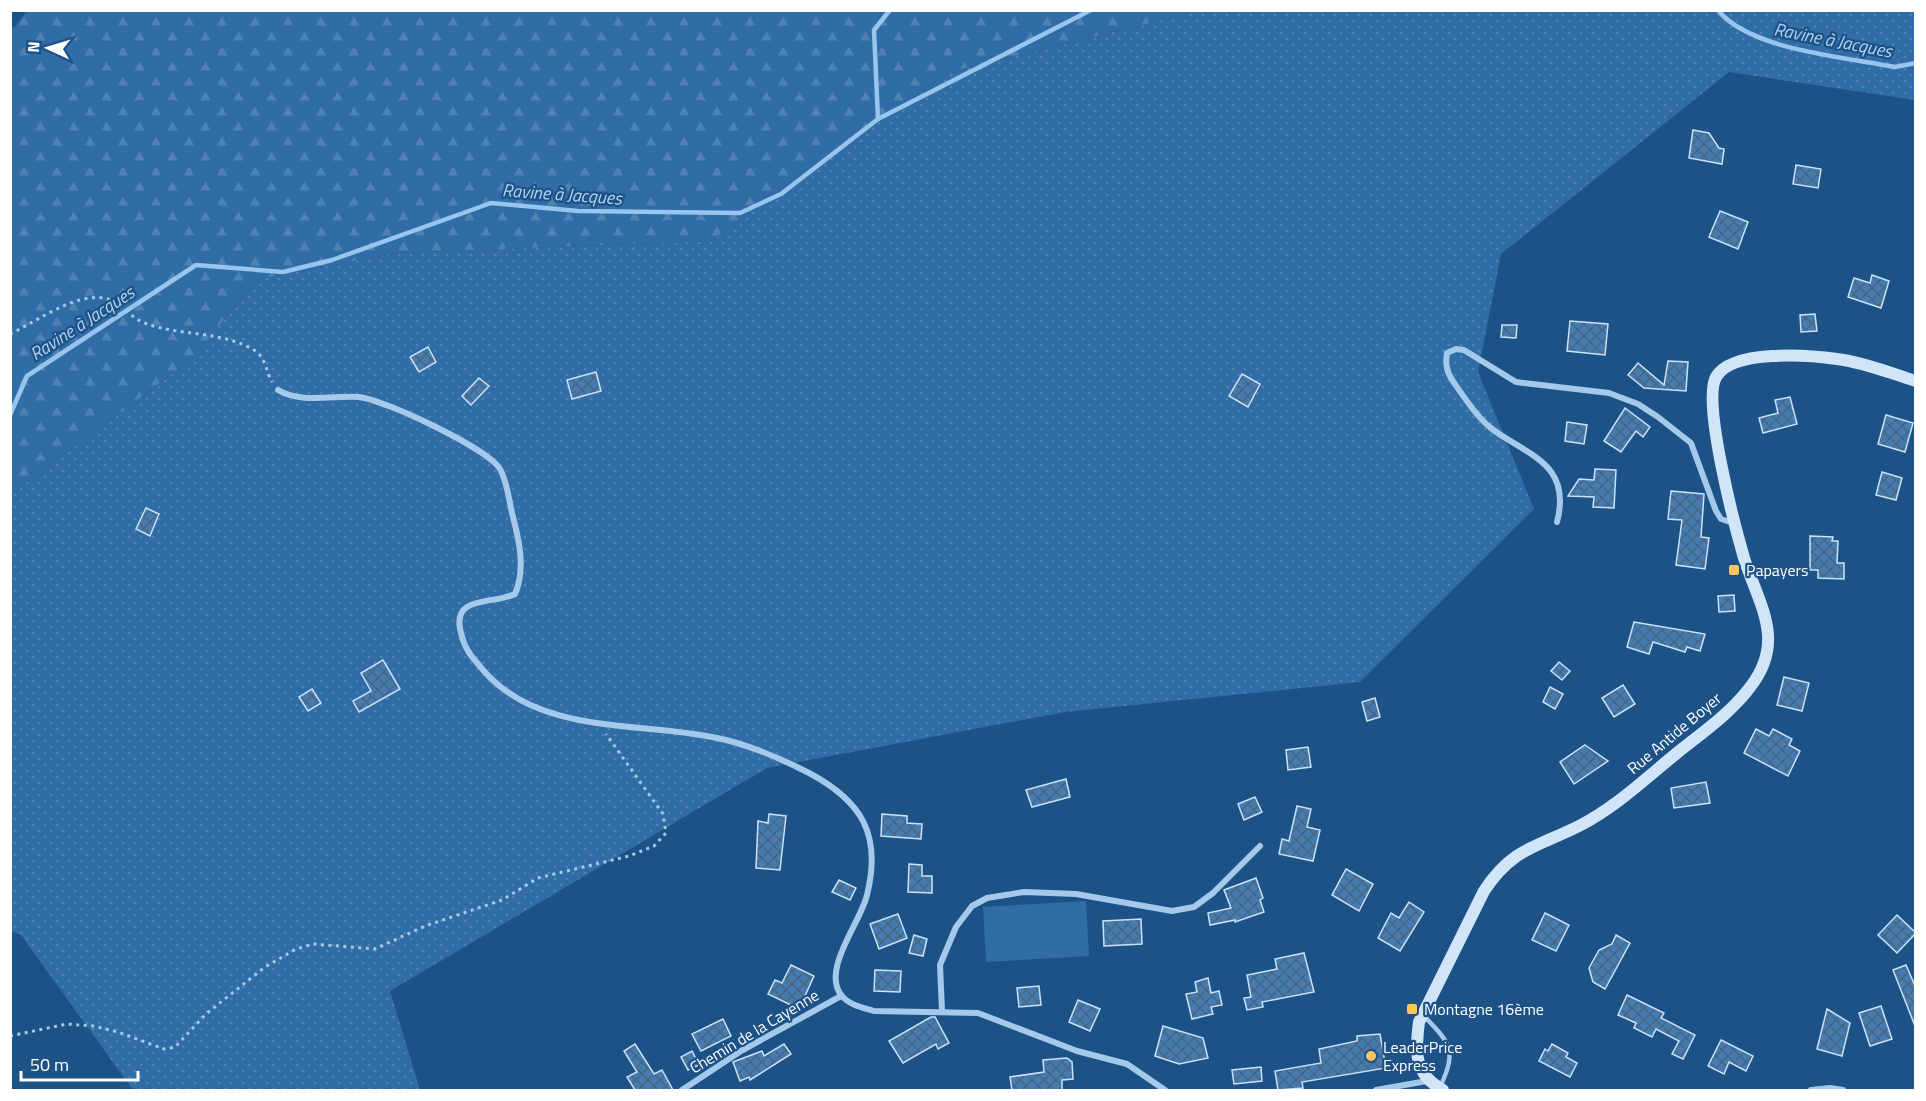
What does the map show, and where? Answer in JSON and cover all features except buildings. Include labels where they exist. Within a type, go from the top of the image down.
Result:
[{"type":"main road","name":"Rue Antide Boyer","points":[[1427,1081],[1419,1064],[1416,1042],[1422,1014],[1484,891],[1496,872],[1543,840],[1579,826],[1620,799],[1727,713],[1752,686],[1766,661],[1769,640],[1767,619],[1733,523],[1713,411],[1711,392],[1715,378],[1730,363],[1768,356],[1838,359],[1916,381]]},
{"type":"main road","points":[[1427,1081],[1441,1089]]},
{"type":"street","points":[[1557,522],[1561,506],[1560,488],[1552,472],[1541,459],[1491,428],[1476,414],[1447,373],[1447,353],[1456,349],[1464,350],[1516,382],[1609,393],[1638,404],[1691,443],[1716,511],[1721,519],[1733,523]]},
{"type":"street","points":[[278,390],[295,396],[361,397],[386,404],[478,449],[500,469],[520,551],[520,581],[515,594],[467,607],[460,615],[460,628],[466,651],[492,680],[527,705],[544,711],[600,722],[723,740],[774,756],[811,774],[849,798],[863,818],[870,845],[870,870],[867,895],[838,960],[835,979],[841,996],[858,1006],[874,1011],[978,1013],[1066,1047],[1127,1064],[1165,1090]]},
{"type":"street","points":[[942,1011],[940,965],[956,927],[972,906],[987,898],[1024,892],[1076,894],[1172,911],[1194,907],[1260,846]]},
{"type":"street","name":"Chemin de la Cayenne","points":[[682,1090],[741,1051],[841,996]]},
{"type":"street","points":[[1376,1090],[1427,1081]]},
{"type":"street","points":[[1811,1090],[1830,1088],[1843,1090]]},
{"type":"lane","points":[[1422,1014],[1443,1035],[1451,1050],[1450,1065],[1441,1089]]},
{"type":"path","points":[[10,334],[78,300],[109,299],[144,323],[236,342],[253,349],[260,354],[268,375],[278,390]]},
{"type":"path","points":[[10,1035],[67,1024],[109,1030],[164,1049],[175,1047],[206,1014],[265,967],[296,949],[314,944],[375,949],[425,926],[502,900],[538,878],[629,856],[654,846],[666,833],[663,814],[608,739],[600,722]]},
{"type":"green space","points":[[27,11],[1199,11],[949,72],[711,241],[398,253],[258,279],[189,361],[11,494],[10,27],[14,28]]},
{"type":"green space","points":[[1199,11],[1915,11],[1915,100],[1729,72],[1501,254],[1478,372],[1534,509],[1360,682],[1065,712],[767,768],[390,991],[420,1090],[133,1090],[21,935],[11,931],[11,494],[189,361],[258,279],[398,253],[711,241],[949,72]]},
{"type":"green space","points":[[1086,901],[1089,956],[986,962],[983,907]]},
{"type":"waterway","points":[[878,119],[874,30],[890,10]]},
{"type":"waterway","name":"Ravine à Jacques","points":[[10,415],[27,376],[196,265],[283,272],[332,260],[491,203],[578,211],[740,213],[781,194],[878,119],[1091,10]]},
{"type":"waterway","name":"Ravine à Jacques","points":[[1718,10],[1732,24],[1752,34],[1800,50],[1895,67],[1916,63]]},
{"type":"place","name":"Papayers","points":[[1734,570]]},
{"type":"place","name":"Montagne 16ème","points":[[1412,1009]]},
{"type":"place","name":"LeaderPrice Express","points":[[1371,1056]]}]
